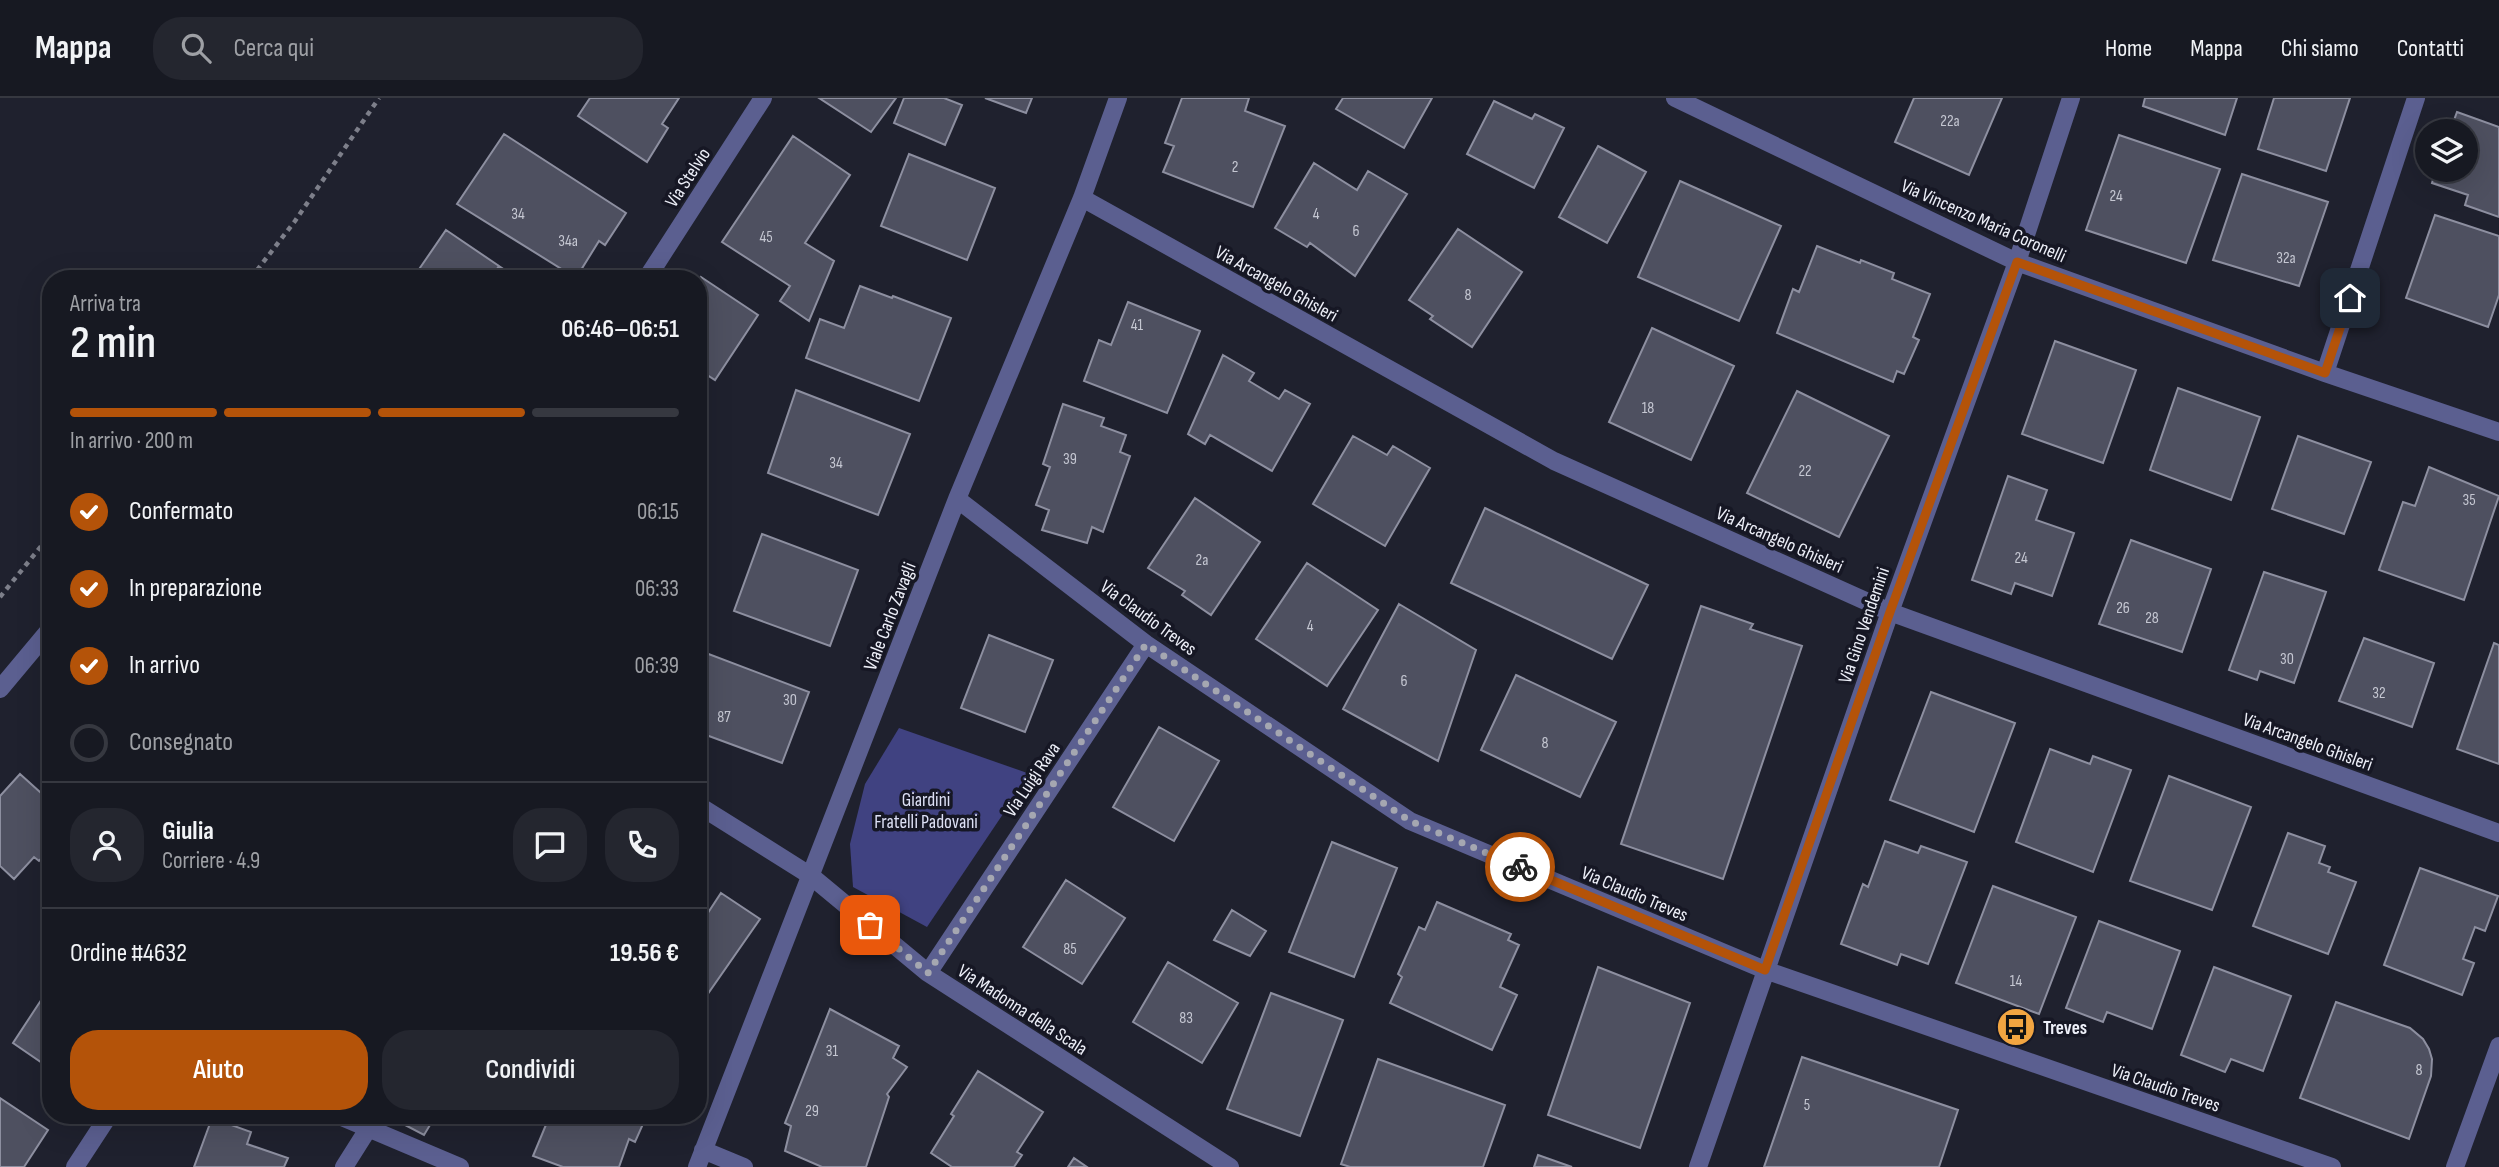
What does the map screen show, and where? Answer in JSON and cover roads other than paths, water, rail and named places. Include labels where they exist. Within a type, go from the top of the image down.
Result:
[{"type":"street","name":"Via Stelvio","points":[[652,270],[763,98]]},
{"type":"street","name":"Viale Carlo Zavagli","points":[[744,1167],[700,1158],[957,499],[1082,198],[1118,98]]},
{"type":"street","name":"Via Vincenzo Maria Coronelli","points":[[1675,98],[2017,262],[2325,373],[2499,432]]},
{"type":"street","name":"Via Gino Vendemini","points":[[1698,1167],[1890,612],[2017,262],[2071,98]]},
{"type":"street","points":[[2325,373],[2416,98]]},
{"type":"street","name":"Via Arcangelo Ghisleri","points":[[1082,198],[1554,461],[1890,612],[2499,833]]},
{"type":"street","name":"Via Claudio Treves","points":[[957,499],[1146,644],[1410,821],[1765,970],[2332,1167]]},
{"type":"street","points":[[0,689],[42,639]]},
{"type":"street","name":"Via Luigi Rava","points":[[928,973],[1146,644]]},
{"type":"street","name":"Via Madonna della Scala","points":[[707,811],[811,876],[928,973],[1230,1167]]},
{"type":"street","points":[[2455,1167],[2499,1045]]},
{"type":"street","points":[[75,1167],[103,1124]]},
{"type":"street","points":[[357,1124],[460,1167]]},
{"type":"street","points":[[344,1167],[368,1129]]},
{"type":"place","name":"Treves","points":[[2016,1027]]},
{"type":"park label","name":"Giardini Fratelli Padovani","points":[[926,810]]}]
